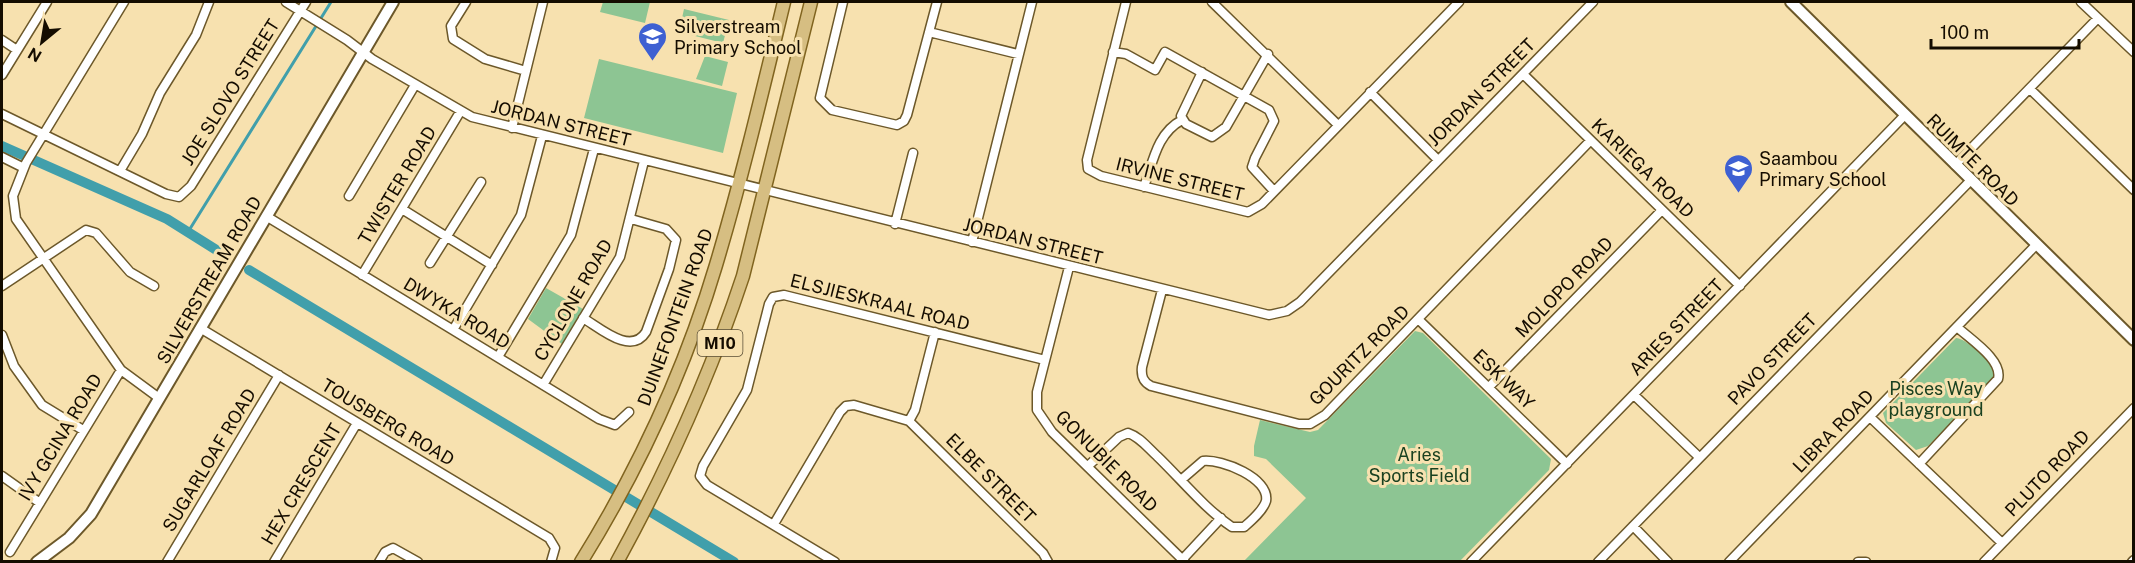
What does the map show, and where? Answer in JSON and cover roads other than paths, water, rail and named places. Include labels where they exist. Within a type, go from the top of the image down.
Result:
[{"type":"main road","name":"DUINEFONTEIN ROAD","points":[[581,561],[629,479],[658,417],[703,303],[738,184],[784,2]]},
{"type":"main road","name":"M10","points":[[617,561],[688,423],[721,341],[743,276],[811,2]]},
{"type":"street","points":[[124,2],[32,152],[13,196],[14,213],[42,258],[121,370],[159,398]]},
{"type":"street","points":[[2,114],[120,171],[142,134],[160,93],[196,35],[208,2]]},
{"type":"street","name":"JORDAN STREET","points":[[286,2],[460,112],[594,149],[1162,290],[1273,315],[1287,311],[1300,302],[1593,2]]},
{"type":"street","name":"JOE SLOVO STREET","points":[[120,171],[166,194],[179,197],[191,186],[306,2]]},
{"type":"street","name":"SILVERSTREAM ROAD","points":[[37,561],[84,524],[393,2]]},
{"type":"street","points":[[466,2],[451,26],[453,39],[485,59],[526,70]]},
{"type":"street","points":[[512,128],[543,2]]},
{"type":"street","points":[[843,2],[820,93],[823,104],[832,110],[891,124],[904,121],[937,2]]},
{"type":"street","points":[[972,242],[1032,2]]},
{"type":"street","name":"IRVINE STREET","points":[[1126,2],[1087,167],[1095,174],[1248,212],[1255,210],[1458,2]]},
{"type":"street","points":[[1212,2],[1268,54],[1338,125]]},
{"type":"street","points":[[2081,2],[2133,52]]},
{"type":"street","points":[[2,75],[42,3]]},
{"type":"street","name":"RUIMTE ROAD","points":[[1797,3],[1905,115],[2133,340]]},
{"type":"street","points":[[1955,165],[2098,18]]},
{"type":"street","points":[[929,32],[1018,54]]},
{"type":"street","points":[[2,40],[17,50]]},
{"type":"street","points":[[1113,52],[1126,54],[1155,70],[1165,52],[1269,110],[1274,117],[1252,167],[1274,191]]},
{"type":"street","points":[[1182,120],[1206,135],[1218,135],[1226,127],[1268,54]]},
{"type":"street","points":[[1144,187],[1163,136],[1182,120],[1184,106],[1202,72]]},
{"type":"street","name":"KARIEGA ROAD","points":[[1523,74],[1740,286]]},
{"type":"street","points":[[349,196],[415,85]]},
{"type":"street","points":[[2030,89],[2133,190]]},
{"type":"street","points":[[1370,92],[1438,160]]},
{"type":"street","name":"TWISTER ROAD","points":[[362,275],[460,112]]},
{"type":"street","name":"ARIES STREET","points":[[1471,561],[1905,115]]},
{"type":"street","points":[[453,330],[522,214],[542,136]]},
{"type":"street","name":"GOURITZ ROAD","points":[[1162,290],[1142,367],[1145,382],[1299,424],[1318,421],[1590,141]]},
{"type":"street","points":[[498,357],[571,235],[594,149]]},
{"type":"street","points":[[895,224],[913,153]]},
{"type":"street","points":[[2,158],[25,166]]},
{"type":"street","name":"CYCLONE ROAD","points":[[543,385],[620,257],[632,219],[644,161]]},
{"type":"street","name":"PAVO STREET","points":[[1598,561],[1971,180]]},
{"type":"street","points":[[430,263],[481,182]]},
{"type":"street","points":[[402,209],[492,265]]},
{"type":"street","name":"MOLOPO ROAD","points":[[1489,387],[1662,210]]},
{"type":"street","name":"DWYKA ROAD","points":[[266,216],[610,424],[620,423],[629,412]]},
{"type":"street","points":[[583,318],[628,343],[639,340],[646,332],[666,278],[676,240],[671,231],[632,219]]},
{"type":"street","points":[[2,286],[81,232],[90,230],[130,272],[154,286]]},
{"type":"street","name":"LIBRA ROAD","points":[[1729,561],[2036,245]]},
{"type":"street","name":"GONUBIE ROAD","points":[[1069,267],[1037,392],[1037,410],[1045,424],[1182,561]]},
{"type":"street","name":"ELSJIESKRAAL ROAD","points":[[835,561],[707,485],[700,476],[703,466],[747,390],[768,304],[773,297],[783,294],[1045,360]]},
{"type":"street","name":"ESK WAY","points":[[1418,319],[1567,464]]},
{"type":"street","points":[[1919,464],[1993,388],[1999,376],[1999,370],[1994,362],[1957,327]]},
{"type":"street","name":"TOUSBERG ROAD","points":[[200,328],[549,538],[555,548],[551,561]]},
{"type":"street","points":[[909,421],[915,410],[935,332]]},
{"type":"street","points":[[2,335],[14,366],[42,405],[83,430]]},
{"type":"street","name":"IVY GCINA ROAD","points":[[10,552],[121,370]]},
{"type":"street","name":"SUGARLOAF ROAD","points":[[167,561],[279,375]]},
{"type":"street","points":[[1634,395],[1699,457]]},
{"type":"street","name":"ELBE STREET","points":[[774,524],[846,406],[854,405],[909,421],[1043,553],[1048,561]]},
{"type":"street","name":"PLUTO ROAD","points":[[1984,561],[2133,408]]},
{"type":"street","points":[[1870,417],[2002,543]]},
{"type":"street","name":"HEX CRESCENT","points":[[274,561],[357,423]]},
{"type":"street","points":[[1088,466],[1119,437],[1128,433],[1139,439],[1181,480],[1221,518],[1236,528],[1247,524],[1261,510],[1266,501],[1264,490],[1245,472],[1235,467],[1203,461],[1181,480]]},
{"type":"street","points":[[2,476],[40,503]]},
{"type":"street","points":[[1182,561],[1221,518]]},
{"type":"street","points":[[1633,526],[1668,561]]},
{"type":"street","points":[[379,561],[385,552],[393,548],[418,561]]},
{"type":"street","points":[[1858,561],[1866,561]]},
{"type":"waterway","points":[[188,232],[331,2]]},
{"type":"waterway","points":[[2,146],[167,219],[226,256]]},
{"type":"waterway","points":[[249,270],[734,562]]},
{"type":"place","name":"Silverstream Primary School","points":[[653,62]]},
{"type":"place","name":"Saambou Primary School","points":[[1738,194]]},
{"type":"park label","name":"Pisces Way playground","points":[[1936,398]]},
{"type":"park label","name":"Aries Sports Field","points":[[1419,464]]}]
